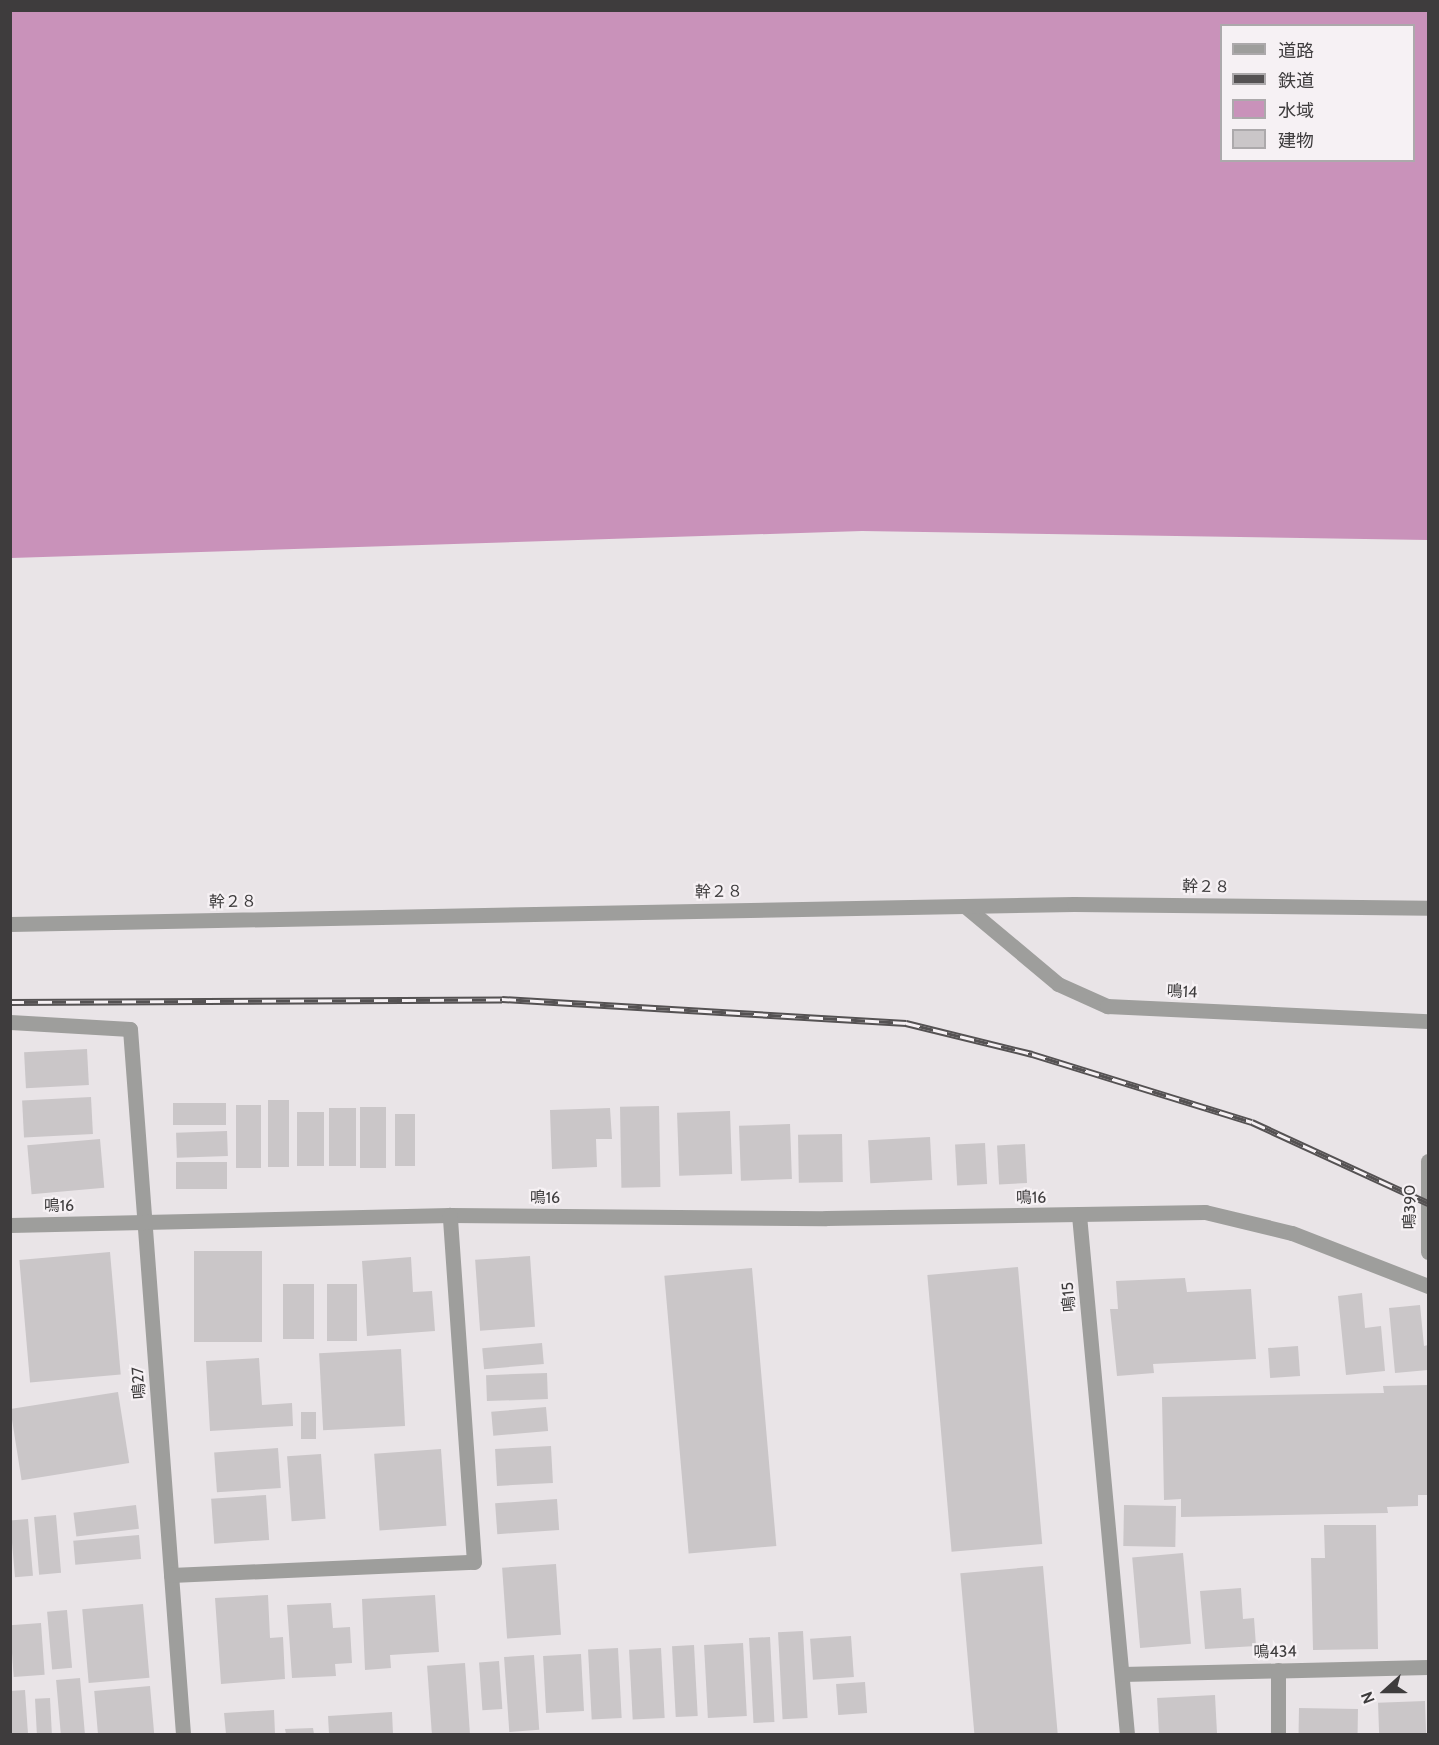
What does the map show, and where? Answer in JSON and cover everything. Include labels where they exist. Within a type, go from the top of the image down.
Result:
[{"type":"street","name":"幹２８","points":[[10,924],[966,907],[1074,903],[1428,908]]},
{"type":"street","name":"鳴14","points":[[966,907],[1058,984],[1107,1006],[1428,1021]]},
{"type":"street","name":"鳴27","points":[[10,1022],[130,1029],[183,1734]]},
{"type":"street","name":"鳴390","points":[[1428,1161],[1428,1252]]},
{"type":"street","points":[[1079,1215],[1205,1212],[1292,1233],[1428,1286]]},
{"type":"street","name":"鳴16","points":[[10,1225],[145,1224],[450,1215],[1079,1215]]},
{"type":"street","points":[[171,1575],[474,1562],[450,1215]]},
{"type":"street","name":"鳴15","points":[[1079,1215],[1127,1734]]},
{"type":"street","name":"鳴434","points":[[1122,1674],[1428,1668]]},
{"type":"street","points":[[1278,1670],[1278,1734]]},
{"type":"water","points":[[10,11],[1428,11],[1428,540],[862,531],[11,558]]},
{"type":"building","points":[[87,1049],[89,1085],[26,1088],[24,1052]]},
{"type":"building","points":[[91,1097],[93,1134],[24,1138],[22,1101]]},
{"type":"building","points":[[268,1100],[289,1100],[289,1167],[268,1167]]},
{"type":"building","points":[[173,1103],[226,1103],[226,1125],[173,1125]]},
{"type":"building","points":[[236,1105],[261,1105],[261,1168],[236,1168]]},
{"type":"building","points":[[659,1106],[660,1187],[621,1188],[620,1107]]},
{"type":"building","points":[[360,1107],[386,1107],[386,1168],[360,1168]]},
{"type":"building","points":[[329,1108],[356,1108],[356,1166],[329,1166]]},
{"type":"building","points":[[610,1108],[612,1139],[596,1139],[597,1167],[552,1169],[550,1110]]},
{"type":"building","points":[[730,1111],[732,1174],[679,1176],[677,1113]]},
{"type":"building","points":[[297,1112],[324,1112],[324,1166],[297,1166]]},
{"type":"building","points":[[395,1114],[415,1114],[415,1166],[395,1166]]},
{"type":"building","points":[[790,1124],[792,1179],[741,1181],[739,1126]]},
{"type":"building","points":[[227,1131],[228,1156],[177,1158],[176,1133]]},
{"type":"building","points":[[842,1134],[843,1182],[799,1183],[798,1135]]},
{"type":"building","points":[[930,1137],[932,1180],[870,1183],[868,1140]]},
{"type":"building","points":[[100,1139],[104,1188],[32,1194],[27,1145]]},
{"type":"building","points":[[985,1143],[987,1184],[957,1186],[955,1145]]},
{"type":"building","points":[[1025,1144],[1027,1183],[999,1184],[997,1145]]},
{"type":"building","points":[[176,1162],[227,1162],[227,1189],[176,1189]]},
{"type":"building","points":[[194,1251],[262,1251],[262,1342],[194,1342]]},
{"type":"building","points":[[110,1252],[121,1375],[30,1382],[19,1260]]},
{"type":"building","points":[[530,1256],[535,1327],[480,1331],[475,1260]]},
{"type":"building","points":[[411,1257],[413,1292],[432,1291],[435,1331],[367,1336],[362,1261]]},
{"type":"building","points":[[1018,1267],[1042,1544],[952,1552],[927,1275]]},
{"type":"building","points":[[752,1268],[776,1546],[689,1554],[664,1276]]},
{"type":"building","points":[[1185,1278],[1187,1292],[1251,1289],[1256,1359],[1153,1364],[1154,1373],[1117,1376],[1110,1309],[1118,1309],[1116,1281]]},
{"type":"building","points":[[283,1284],[314,1284],[314,1339],[283,1339]]},
{"type":"building","points":[[327,1284],[357,1284],[357,1341],[327,1341]]},
{"type":"building","points":[[1362,1293],[1365,1328],[1381,1326],[1385,1371],[1346,1375],[1338,1296]]},
{"type":"building","points":[[1420,1305],[1424,1346],[1428,1345],[1428,1370],[1395,1373],[1389,1308]]},
{"type":"building","points":[[542,1343],[544,1364],[484,1369],[482,1348]]},
{"type":"building","points":[[1298,1346],[1300,1376],[1270,1378],[1268,1348]]},
{"type":"building","points":[[401,1349],[405,1426],[323,1430],[319,1353]]},
{"type":"building","points":[[259,1358],[262,1405],[292,1403],[293,1426],[210,1431],[206,1361]]},
{"type":"building","points":[[547,1373],[548,1399],[487,1401],[486,1375]]},
{"type":"building","points":[[1428,1385],[1428,1495],[1418,1495],[1418,1506],[1387,1507],[1388,1513],[1181,1517],[1181,1499],[1164,1500],[1162,1397],[1384,1393],[1383,1386]]},
{"type":"building","points":[[118,1392],[129,1463],[22,1480],[10,1409]]},
{"type":"building","points":[[546,1407],[548,1431],[493,1436],[491,1412]]},
{"type":"building","points":[[301,1412],[316,1412],[316,1439],[301,1439]]},
{"type":"building","points":[[551,1446],[553,1483],[497,1486],[495,1449]]},
{"type":"building","points":[[278,1448],[281,1488],[217,1492],[214,1452]]},
{"type":"building","points":[[441,1449],[446,1526],[380,1530],[374,1454]]},
{"type":"building","points":[[321,1454],[326,1519],[292,1521],[287,1456]]},
{"type":"building","points":[[266,1495],[269,1540],[214,1544],[211,1499]]},
{"type":"building","points":[[557,1499],[559,1530],[497,1534],[495,1503]]},
{"type":"building","points":[[136,1505],[139,1529],[76,1536],[73,1513]]},
{"type":"building","points":[[1124,1505],[1176,1506],[1175,1547],[1123,1546]]},
{"type":"building","points":[[56,1515],[61,1573],[39,1575],[34,1517]]},
{"type":"building","points":[[28,1519],[33,1576],[15,1577],[10,1521]]},
{"type":"building","points":[[1324,1525],[1376,1525],[1378,1649],[1313,1650],[1311,1558],[1325,1558]]},
{"type":"building","points":[[139,1535],[141,1559],[75,1565],[73,1541]]},
{"type":"building","points":[[1183,1553],[1191,1644],[1140,1648],[1132,1557]]},
{"type":"building","points":[[556,1564],[561,1635],[507,1639],[502,1568]]},
{"type":"building","points":[[1043,1566],[1058,1734],[974,1734],[960,1573]]},
{"type":"building","points":[[1241,1588],[1243,1619],[1254,1618],[1256,1646],[1205,1649],[1200,1591]]},
{"type":"building","points":[[268,1595],[270,1638],[283,1637],[285,1679],[221,1684],[215,1598]]},
{"type":"building","points":[[435,1595],[439,1652],[390,1655],[391,1668],[365,1670],[362,1599]]},
{"type":"building","points":[[331,1603],[333,1628],[350,1627],[352,1663],[335,1664],[336,1676],[292,1678],[287,1605]]},
{"type":"building","points":[[143,1604],[149,1678],[89,1683],[82,1609]]},
{"type":"building","points":[[67,1610],[72,1668],[52,1670],[47,1612]]},
{"type":"building","points":[[41,1623],[45,1675],[14,1677],[10,1625]]},
{"type":"building","points":[[803,1631],[808,1718],[783,1719],[778,1632]]},
{"type":"building","points":[[851,1636],[854,1677],[813,1680],[810,1639]]},
{"type":"building","points":[[770,1637],[774,1722],[753,1723],[749,1638]]},
{"type":"building","points":[[743,1643],[747,1716],[708,1718],[704,1645]]},
{"type":"building","points":[[694,1645],[698,1716],[676,1717],[672,1646]]},
{"type":"building","points":[[618,1648],[622,1718],[592,1719],[588,1650]]},
{"type":"building","points":[[661,1648],[665,1718],[633,1720],[629,1650]]},
{"type":"building","points":[[581,1654],[584,1711],[546,1713],[543,1656]]},
{"type":"building","points":[[534,1655],[539,1730],[509,1732],[504,1657]]},
{"type":"building","points":[[499,1661],[502,1709],[482,1710],[479,1662]]},
{"type":"building","points":[[465,1663],[470,1734],[432,1734],[427,1666]]},
{"type":"building","points":[[80,1678],[85,1734],[61,1734],[56,1680]]},
{"type":"building","points":[[865,1682],[867,1713],[838,1715],[836,1684]]},
{"type":"building","points":[[150,1686],[154,1734],[98,1734],[94,1691]]},
{"type":"building","points":[[25,1690],[28,1734],[10,1734],[10,1691]]},
{"type":"building","points":[[1215,1695],[1217,1734],[1159,1734],[1157,1698]]},
{"type":"building","points":[[50,1698],[52,1734],[37,1734],[35,1699]]},
{"type":"building","points":[[1425,1701],[1426,1734],[1379,1734],[1378,1703]]},
{"type":"building","points":[[1299,1708],[1358,1709],[1358,1734],[1299,1734]]},
{"type":"building","points":[[274,1710],[275,1734],[226,1734],[224,1713]]},
{"type":"building","points":[[392,1712],[393,1734],[329,1734],[328,1716]]},
{"type":"building","points":[[313,1728],[314,1734],[286,1734],[285,1729]]},
{"type":"railway","points":[[10,1002],[502,999],[906,1023],[1032,1054],[1252,1122],[1428,1203]]}]
